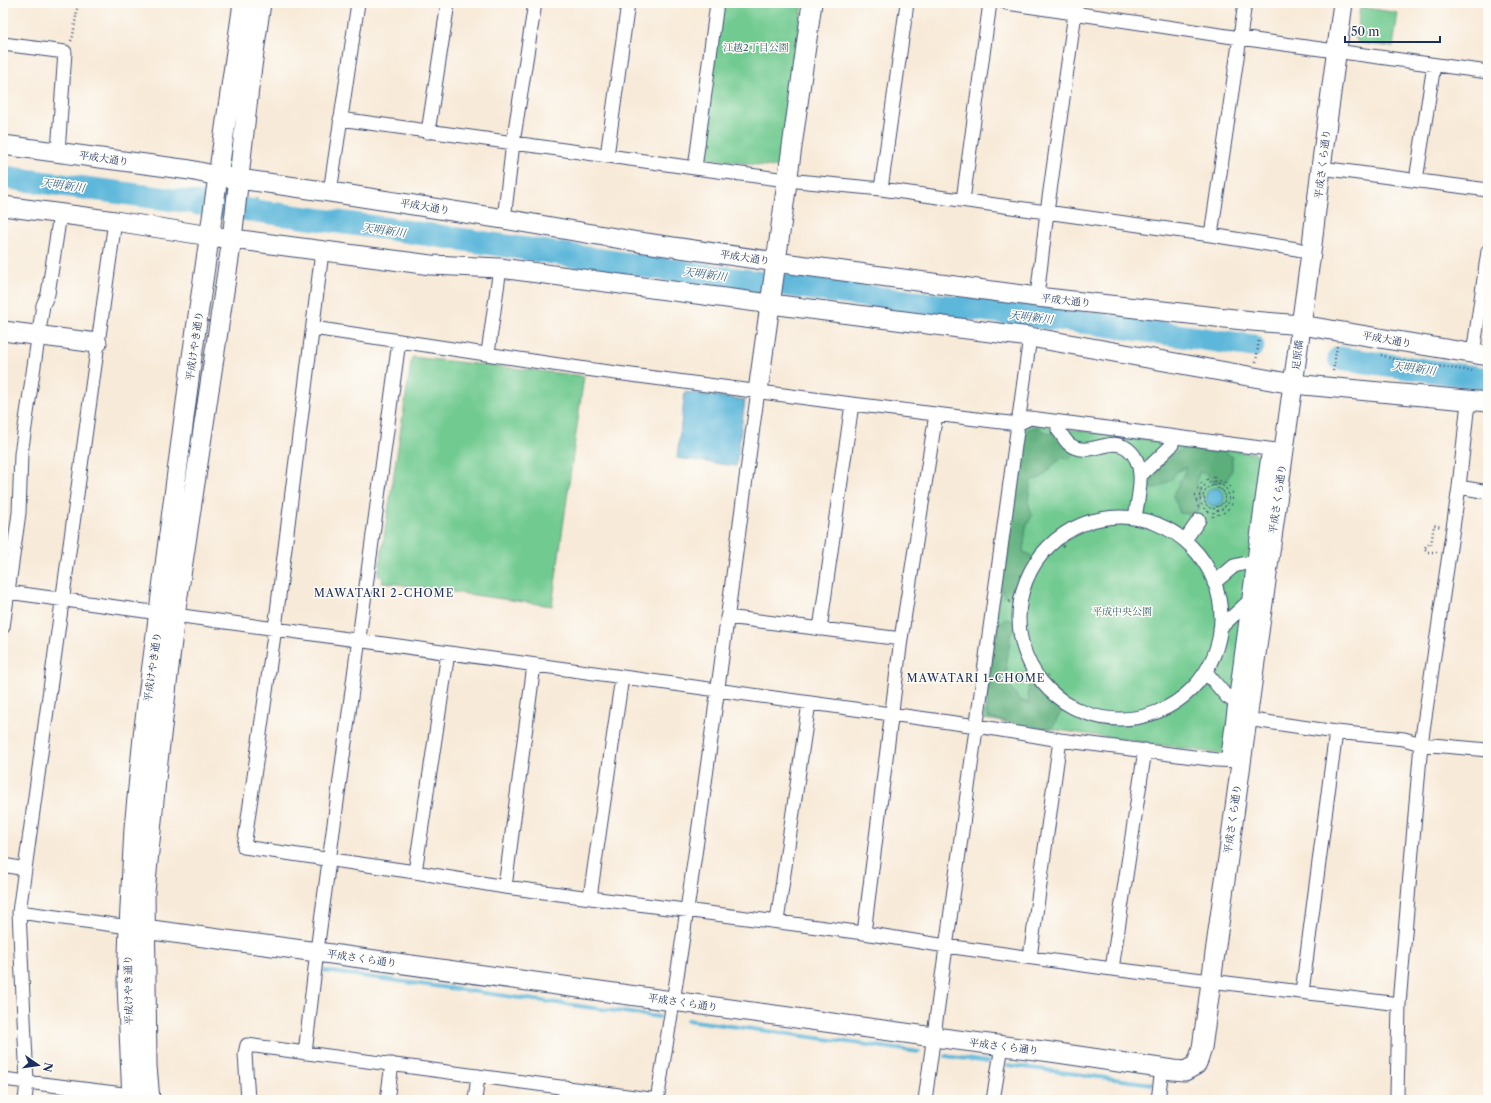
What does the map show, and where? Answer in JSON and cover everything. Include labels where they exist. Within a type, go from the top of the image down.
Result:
[{"type":"street","points":[[218,176],[243,3]]},
{"type":"street","points":[[239,179],[249,88],[261,3]]},
{"type":"street","points":[[330,192],[358,3]]},
{"type":"street","points":[[428,132],[448,3]]},
{"type":"street","points":[[504,219],[513,144],[535,3]]},
{"type":"street","points":[[607,156],[628,3]]},
{"type":"street","points":[[695,168],[717,3]]},
{"type":"street","points":[[248,1100],[244,1054],[247,1045],[478,1076],[565,1093],[657,1100],[674,1001],[687,909],[812,3]]},
{"type":"street","points":[[881,189],[907,3]]},
{"type":"street","points":[[963,200],[990,3]]},
{"type":"street","points":[[1007,3],[1075,8],[1240,38],[1338,50],[1488,72]]},
{"type":"street","points":[[1211,236],[1245,3]]},
{"type":"street","name":"平成さくら通り","points":[[1301,325],[1312,253],[1321,168],[1338,50],[1343,3]]},
{"type":"street","points":[[1037,297],[1075,8]]},
{"type":"street","points":[[3,44],[65,52],[58,152]]},
{"type":"street","points":[[1416,180],[1434,65]]},
{"type":"street","points":[[340,119],[513,144],[787,180],[881,189],[963,200],[1297,248],[1312,253]]},
{"type":"street","name":"平成大通り","points":[[3,145],[190,170],[218,176],[504,219],[776,266],[1037,297],[1301,325],[1481,355]]},
{"type":"street","points":[[1321,168],[1488,190]]},
{"type":"street","name":"平成けやき通り","points":[[167,614],[172,504],[218,176]]},
{"type":"street","name":"平成けやき通り","points":[[150,1100],[137,928],[134,828],[143,735],[167,614],[232,239],[239,179]]},
{"type":"street","points":[[3,206],[115,221],[210,236],[431,265],[500,268],[771,300],[1030,337],[1294,384],[1480,401]]},
{"type":"street","points":[[3,627],[19,513],[21,454],[38,334],[43,305],[48,294],[60,214]]},
{"type":"street","points":[[25,1100],[27,1082],[19,912],[115,221]]},
{"type":"street","points":[[1481,355],[1488,251]]},
{"type":"street","points":[[321,260],[275,628],[244,847],[505,887],[777,921],[1112,969],[1399,1004]]},
{"type":"street","points":[[488,354],[500,268]]},
{"type":"street","name":"足原橋","points":[[1294,384],[1301,325]]},
{"type":"street","points":[[312,328],[586,369],[852,404],[1018,424],[1030,418],[1273,455]]},
{"type":"street","points":[[3,331],[38,334],[97,343]]},
{"type":"street","points":[[925,1100],[977,726],[997,600],[1030,337]]},
{"type":"street","points":[[305,1053],[329,860],[399,341]]},
{"type":"street","name":"平成さくら通り","points":[[137,928],[1185,1071],[1196,1065],[1200,1058],[1202,1048],[1234,758],[1246,720],[1273,455],[1294,384]]},
{"type":"street","points":[[1400,1100],[1397,1095],[1399,1004],[1421,744],[1459,487],[1467,411],[1480,401]]},
{"type":"street","points":[[820,629],[852,404]]},
{"type":"street","points":[[864,933],[901,639],[936,414]]},
{"type":"street","points":[[1020,440],[1024,425],[1172,445],[1273,455]]},
{"type":"street","points":[[1058,430],[1070,445],[1081,450],[1097,448],[1109,444],[1124,446],[1133,453],[1139,463],[1140,476],[1135,518]]},
{"type":"street","points":[[1140,476],[1172,445]]},
{"type":"street","points":[[8,592],[892,714],[1060,740],[1217,760],[1234,758],[1235,702],[1254,561],[1273,455]]},
{"type":"street","points":[[1459,487],[1488,492]]},
{"type":"street","points":[[1185,540],[1204,514]]},
{"type":"street","points":[[1123,516],[1135,518],[1154,522],[1185,540],[1208,566],[1220,599],[1220,634],[1209,668],[1187,695],[1157,713],[1122,720],[1106,714],[1088,715],[1059,700],[1044,678],[1037,677],[1023,648],[1019,616],[1024,585],[1040,556],[1061,543],[1063,534],[1092,521],[1123,516]]},
{"type":"street","points":[[1214,582],[1234,566],[1254,561]]},
{"type":"street","points":[[1220,628],[1248,602]]},
{"type":"street","points":[[727,617],[901,639]]},
{"type":"street","points":[[415,872],[448,653]]},
{"type":"street","points":[[505,887],[534,665]]},
{"type":"street","points":[[1206,672],[1227,696],[1235,702]]},
{"type":"street","points":[[590,898],[622,677]]},
{"type":"street","points":[[777,921],[809,703]]},
{"type":"street","points":[[1246,720],[1404,739],[1421,744],[1488,750]]},
{"type":"street","points":[[1302,992],[1336,732]]},
{"type":"street","points":[[1030,957],[1060,740]]},
{"type":"street","points":[[1112,969],[1145,750]]},
{"type":"street","points":[[3,865],[25,869]]},
{"type":"street","points":[[19,912],[137,928]]},
{"type":"street","name":"平成けやき通り","points":[[132,1097],[127,983],[137,928]]},
{"type":"street","points":[[993,1100],[1002,1046]]},
{"type":"street","points":[[387,1100],[392,1064]]},
{"type":"street","points":[[1158,1100],[1162,1069]]},
{"type":"street","points":[[475,1100],[478,1076]]},
{"type":"street","points":[[3,1079],[132,1097]]},
{"type":"path","points":[[65,52],[73,36],[78,3]]},
{"type":"path","points":[[1256,364],[1260,339]]},
{"type":"path","points":[[1334,371],[1337,344]]},
{"type":"path","points":[[1214,477],[1215,497],[1219,517]]},
{"type":"path","points":[[1213,517],[1215,497],[1220,478]]},
{"type":"path","points":[[1207,479],[1225,515]]},
{"type":"path","points":[[1204,514],[1226,481]]},
{"type":"path","points":[[1201,484],[1230,510]]},
{"type":"path","points":[[1200,505],[1231,486]]},
{"type":"path","points":[[1198,489],[1233,505]]},
{"type":"path","points":[[1196,501],[1235,492]]},
{"type":"path","points":[[1196,496],[1235,499]]},
{"type":"path","points":[[1204,514],[1215,497]]},
{"type":"path","points":[[1438,550],[1435,553],[1428,552],[1424,548],[1429,544],[1431,545],[1434,526],[1439,525],[1445,527]]},
{"type":"path","points":[[997,600],[1021,604]]},
{"type":"green space","name":"江越2丁目公園","points":[[722,3],[803,3],[780,168],[701,157]]},
{"type":"green space","points":[[1360,7],[1398,13],[1393,47],[1359,43],[1356,39]]},
{"type":"green space","points":[[196,192],[206,199],[205,212],[198,215],[193,214],[193,195]]},
{"type":"green space","points":[[257,198],[255,222],[244,214],[244,204]]},
{"type":"green space","points":[[412,357],[584,376],[552,606],[382,582],[383,577],[378,576]]},
{"type":"green space","name":"平成中央公園","points":[[1022,423],[1268,455],[1228,755],[983,719]]},
{"type":"green space","points":[[1039,427],[1043,431],[1052,434],[1054,430],[1063,430],[1073,434],[1075,454],[1070,459],[1062,458],[1042,477],[1031,481],[1028,501],[1032,516],[1026,527],[1023,552],[1029,554],[1039,563],[1028,593],[1017,599],[1007,597],[999,589],[1018,453],[1028,429]]},
{"type":"green space","points":[[1206,445],[1221,448],[1232,457],[1232,470],[1226,481],[1213,483],[1209,475],[1200,472],[1196,481],[1200,495],[1199,510],[1187,514],[1180,513],[1173,496],[1187,467],[1176,472],[1171,480],[1159,487],[1149,489],[1143,483],[1156,454],[1172,455],[1185,448]]},
{"type":"green space","points":[[1006,619],[1014,621],[1015,630],[1010,635],[1010,644],[1006,658],[1007,674],[1011,687],[1019,700],[1029,703],[1029,673],[1037,671],[1059,695],[1065,699],[1064,709],[1057,718],[1054,726],[1038,728],[1022,726],[989,718],[987,714],[987,701],[997,624]]},
{"type":"water","points":[[685,392],[745,400],[736,466],[677,458]]},
{"type":"water","points":[[1215,488],[1221,491],[1224,497],[1221,503],[1215,506],[1209,503],[1206,497],[1209,491]]},
{"type":"waterway","name":"天明新川","points":[[3,177],[390,229],[764,283]]},
{"type":"waterway","name":"天明新川","points":[[786,285],[872,297],[1099,324],[1253,346]]},
{"type":"waterway","name":"天明新川","points":[[1339,358],[1488,379]]},
{"type":"waterway","points":[[325,971],[659,1017]]},
{"type":"waterway","points":[[687,1020],[919,1052]]},
{"type":"waterway","points":[[946,1056],[988,1062]]},
{"type":"waterway","points":[[1008,1065],[1152,1084]]},
{"type":"district","name":"MAWATARI 2-CHOME","points":[[384,593]]},
{"type":"district","name":"MAWATARI 1-CHOME","points":[[976,678]]}]
